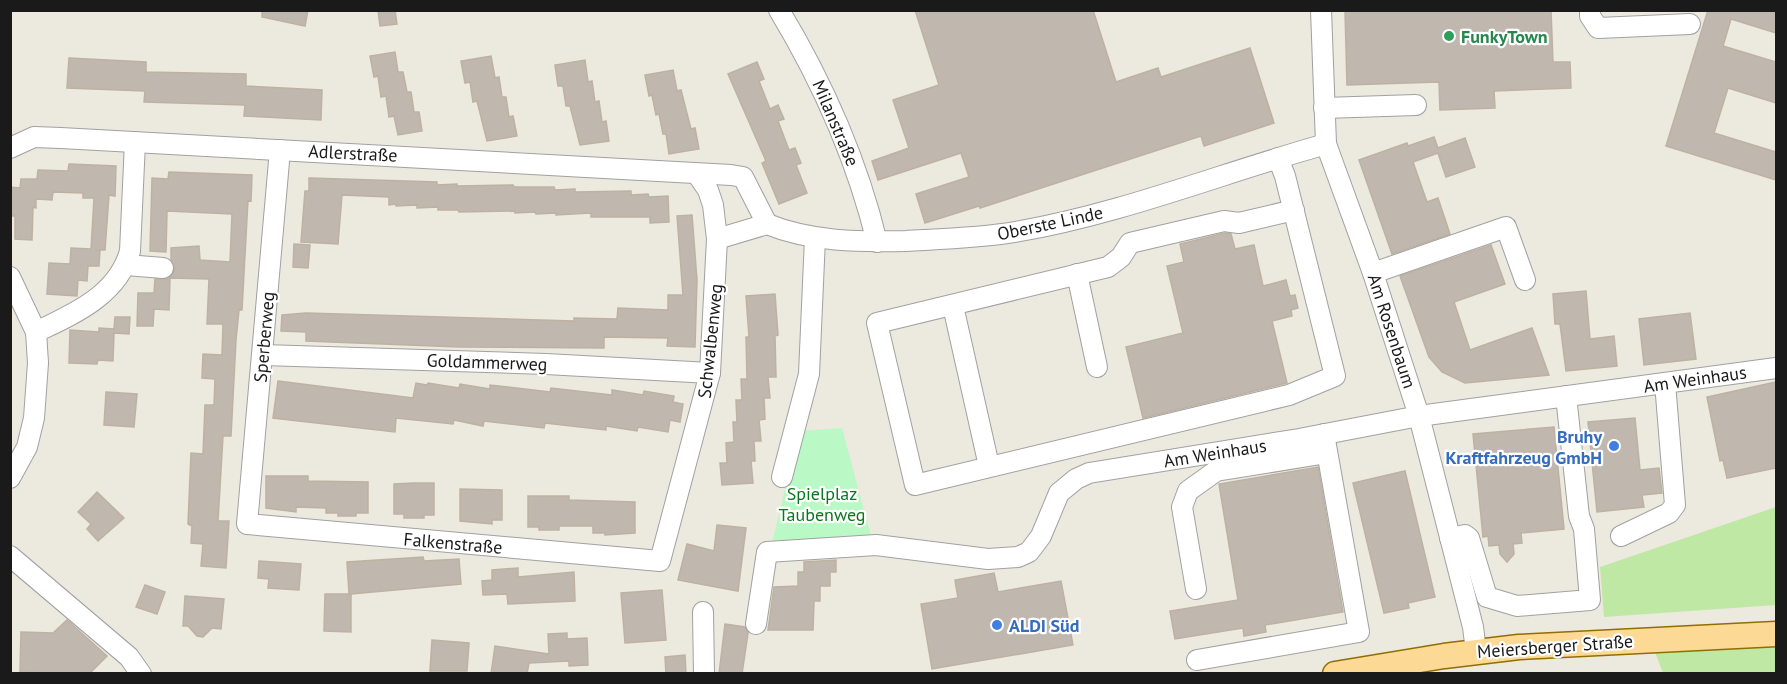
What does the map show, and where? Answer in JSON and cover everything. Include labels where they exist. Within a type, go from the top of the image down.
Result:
[{"type":"main road","name":"Meiersberger Straße","points":[[1335,674],[1476,651],[1600,642],[1776,634]]},
{"type":"street","name":"Milanstraße","points":[[779,10],[800,45],[840,128],[867,200],[878,242]]},
{"type":"street","name":"Am Rosenbaum","points":[[1321,10],[1326,144],[1373,273],[1419,416],[1473,627],[1476,651]]},
{"type":"street","points":[[1590,10],[1590,16],[1598,28],[1690,24]]},
{"type":"street","points":[[1324,108],[1416,105]]},
{"type":"street","name":"Adlerstraße","points":[[14,144],[34,137],[731,175],[743,177],[767,224]]},
{"type":"street","points":[[36,332],[93,301],[118,280],[126,265],[130,251],[135,142]]},
{"type":"street","name":"Oberste Linde","points":[[767,224],[792,234],[815,238],[878,242],[982,237],[1093,215],[1326,144]]},
{"type":"street","name":"Sperberweg","points":[[247,524],[280,150]]},
{"type":"street","points":[[1278,158],[1294,210],[1335,376],[1289,395],[915,485],[877,323],[1108,267],[1121,257],[1130,243],[1224,221],[1239,223],[1294,210]]},
{"type":"street","points":[[697,174],[708,190],[713,205],[717,239],[767,224]]},
{"type":"street","points":[[1373,273],[1506,226],[1525,280]]},
{"type":"street","points":[[782,477],[809,374],[815,238]]},
{"type":"street","name":"Schwalbenweg","points":[[660,561],[710,373],[717,239]]},
{"type":"street","points":[[126,265],[163,268]]},
{"type":"street","points":[[1077,274],[1097,367]]},
{"type":"street","points":[[10,277],[36,332],[37,389],[34,418],[27,447],[10,478]]},
{"type":"street","points":[[952,306],[989,466]]},
{"type":"street","name":"Goldammerweg","points":[[263,355],[656,369],[710,373]]},
{"type":"street","name":"Am Weinhaus","points":[[756,624],[767,552],[876,545],[988,559],[1018,557],[1029,552],[1041,536],[1059,493],[1089,473],[1325,443],[1419,416],[1776,368]]},
{"type":"street","points":[[1621,536],[1669,513],[1675,505],[1665,383]]},
{"type":"street","points":[[1450,538],[1465,535],[1469,538],[1487,597],[1517,606],[1590,600],[1584,529],[1579,516],[1566,396]]},
{"type":"street","points":[[1196,589],[1182,507],[1188,491],[1216,471],[1325,443],[1359,632],[1197,660]]},
{"type":"street","name":"Falkenstraße","points":[[247,524],[660,561]]},
{"type":"street","points":[[10,556],[129,657],[141,674]]},
{"type":"street","points":[[703,612],[704,674]]},
{"type":"green space","name":"Spielplaz Taubenweg","points":[[842,428],[872,540],[771,547],[799,431]]},
{"type":"green space","points":[[1776,507],[1776,605],[1604,617],[1600,567]]},
{"type":"green space","points":[[1776,645],[1776,673],[1663,673],[1655,652]]},
{"type":"building","points":[[262,10],[308,10],[305,26],[262,17]]},
{"type":"building","points":[[378,10],[395,10],[397,24],[380,26]]},
{"type":"building","points":[[915,10],[1093,10],[1116,82],[1158,68],[1161,77],[1250,48],[1274,123],[1204,146],[1201,136],[980,208],[979,206],[925,223],[916,194],[969,177],[961,153],[878,180],[872,161],[909,148],[893,100],[939,85]]},
{"type":"building","name":"FunkyTown","points":[[1345,10],[1551,10],[1553,62],[1570,62],[1571,88],[1494,91],[1495,108],[1440,110],[1439,82],[1347,85]]},
{"type":"building","points":[[1708,10],[1776,10],[1776,33],[1731,19],[1723,46],[1776,62],[1776,103],[1728,88],[1714,133],[1776,152],[1776,180],[1666,146]]},
{"type":"building","points":[[395,52],[398,72],[403,72],[407,92],[411,92],[414,112],[419,112],[422,131],[398,135],[394,116],[389,117],[386,96],[381,97],[378,76],[374,77],[370,56]]},
{"type":"building","points":[[491,56],[495,78],[499,77],[502,97],[506,97],[509,117],[513,116],[517,136],[487,141],[477,101],[473,102],[470,82],[465,83],[461,61]]},
{"type":"building","points":[[69,58],[146,62],[146,72],[246,74],[246,86],[322,90],[321,120],[244,116],[245,105],[144,102],[145,91],[67,88]]},
{"type":"building","points":[[585,60],[588,82],[592,81],[595,102],[599,101],[602,122],[606,121],[609,141],[580,145],[570,106],[566,106],[563,86],[558,86],[555,65]]},
{"type":"building","points":[[757,62],[764,79],[759,81],[770,109],[778,105],[784,119],[778,121],[789,150],[795,148],[801,163],[796,165],[807,193],[779,204],[762,163],[766,161],[728,74]]},
{"type":"building","points":[[673,70],[677,91],[681,90],[691,129],[695,128],[699,149],[669,154],[666,134],[663,134],[659,114],[656,115],[652,95],[649,96],[645,75]]},
{"type":"building","points":[[1434,137],[1438,148],[1465,138],[1475,167],[1446,177],[1438,153],[1413,162],[1427,202],[1438,198],[1450,234],[1392,254],[1359,160],[1407,143],[1408,146]]},
{"type":"building","points":[[69,164],[116,166],[115,196],[109,195],[105,250],[100,250],[99,266],[88,266],[87,281],[78,280],[77,296],[47,294],[49,263],[70,264],[71,248],[91,249],[94,198],[83,198],[83,193],[53,192],[52,200],[36,199],[36,208],[33,207],[32,240],[15,239],[15,216],[10,216],[10,187],[20,188],[21,179],[37,179],[38,170],[68,171]]},
{"type":"building","points":[[169,172],[252,175],[251,201],[248,200],[242,310],[239,310],[236,340],[231,436],[223,436],[218,521],[229,521],[226,568],[201,566],[203,544],[191,543],[192,526],[188,524],[191,453],[203,454],[205,405],[214,405],[215,379],[202,378],[203,354],[222,355],[223,324],[207,324],[209,279],[170,278],[169,310],[154,309],[153,326],[137,326],[138,293],[154,293],[155,279],[168,279],[172,275],[175,268],[171,259],[171,248],[199,246],[200,260],[230,262],[232,214],[167,211],[166,252],[150,251],[152,178],[168,179]]},
{"type":"building","points":[[309,178],[437,182],[437,185],[457,184],[457,186],[554,187],[555,190],[575,189],[575,192],[631,191],[631,195],[668,196],[669,222],[650,223],[650,217],[591,217],[591,213],[556,215],[556,213],[515,213],[515,211],[459,212],[458,210],[438,210],[438,207],[417,208],[417,205],[389,205],[389,197],[342,195],[338,244],[301,242],[305,191],[309,191]]},
{"type":"building","points":[[692,215],[697,280],[695,347],[667,346],[668,338],[604,337],[604,348],[459,347],[306,341],[306,332],[281,331],[282,315],[306,313],[574,321],[574,318],[617,319],[618,308],[668,310],[668,295],[683,295],[677,216]]},
{"type":"building","points":[[1225,233],[1231,234],[1235,249],[1254,245],[1263,286],[1286,280],[1290,296],[1295,295],[1298,308],[1291,310],[1292,316],[1272,321],[1287,383],[1143,418],[1126,347],[1183,333],[1167,266],[1184,262],[1180,244]]},
{"type":"building","points":[[294,244],[310,245],[308,268],[293,267]]},
{"type":"building","points":[[1491,245],[1505,284],[1454,302],[1470,350],[1532,328],[1549,375],[1465,383],[1442,372],[1429,357],[1400,276]]},
{"type":"building","points":[[1586,291],[1590,339],[1614,336],[1617,366],[1566,371],[1560,324],[1555,324],[1553,294]]},
{"type":"building","points":[[775,294],[778,335],[775,336],[776,377],[768,377],[770,398],[764,398],[765,419],[759,420],[761,441],[754,441],[755,461],[751,461],[753,483],[722,485],[720,463],[727,463],[726,443],[734,442],[733,422],[737,422],[736,400],[742,400],[741,379],[747,379],[746,337],[749,337],[746,296]]},
{"type":"building","points":[[1690,313],[1696,359],[1644,365],[1639,319]]},
{"type":"building","points":[[115,317],[130,317],[129,334],[114,333],[113,361],[98,360],[97,364],[69,363],[70,330],[99,332],[99,328],[114,329]]},
{"type":"building","points":[[278,381],[413,398],[416,383],[459,388],[460,384],[490,389],[490,385],[550,392],[551,388],[612,395],[612,390],[643,395],[644,391],[674,396],[673,402],[683,404],[680,422],[670,420],[668,432],[638,427],[637,431],[606,426],[606,430],[545,423],[544,428],[484,421],[483,426],[454,420],[453,424],[396,418],[395,432],[273,418]]},
{"type":"building","points":[[1776,382],[1776,468],[1727,478],[1723,460],[1720,461],[1707,397]]},
{"type":"building","points":[[106,392],[137,394],[134,427],[104,425]]},
{"type":"building","name":"Bruhy Kraftfahrzeug GmbH","points":[[1635,418],[1640,470],[1659,468],[1662,493],[1642,495],[1644,507],[1597,512],[1588,422]]},
{"type":"building","points":[[1554,427],[1564,529],[1521,533],[1522,543],[1513,544],[1514,554],[1507,562],[1500,554],[1499,545],[1489,546],[1488,536],[1483,537],[1473,434]]},
{"type":"building","points":[[1318,467],[1343,612],[1265,625],[1266,632],[1244,636],[1243,628],[1175,639],[1170,611],[1238,600],[1219,484]]},
{"type":"building","points":[[1405,471],[1435,597],[1408,603],[1409,608],[1384,613],[1353,483]]},
{"type":"building","points":[[266,476],[308,476],[308,481],[368,482],[368,513],[338,516],[338,513],[326,513],[326,508],[296,507],[296,512],[266,508]]},
{"type":"building","points":[[434,483],[434,515],[424,515],[424,518],[404,518],[404,514],[394,514],[394,484]]},
{"type":"building","points":[[460,489],[502,490],[502,520],[492,520],[492,524],[460,521]]},
{"type":"building","points":[[97,492],[124,518],[98,541],[87,529],[91,524],[78,512]]},
{"type":"building","points":[[528,496],[569,496],[569,500],[635,502],[635,533],[605,535],[605,533],[593,533],[593,526],[559,526],[559,530],[539,530],[539,527],[528,527]]},
{"type":"building","points":[[717,525],[746,528],[738,591],[678,580],[687,544],[714,551]]},
{"type":"building","points":[[423,557],[424,561],[459,559],[461,584],[351,594],[351,632],[324,631],[325,594],[349,594],[347,562]]},
{"type":"building","points":[[836,560],[836,572],[830,572],[830,586],[820,586],[820,601],[814,601],[813,630],[768,630],[774,587],[798,586],[798,572],[804,572],[804,562]]},
{"type":"building","points":[[259,561],[301,564],[299,590],[268,588],[269,579],[258,578]]},
{"type":"building","points":[[518,568],[518,577],[574,572],[575,601],[508,604],[507,594],[483,595],[482,581],[492,580],[492,570]]},
{"type":"building","name":"ALDI Süd","points":[[994,573],[998,592],[1061,581],[1073,645],[932,669],[921,604],[958,598],[955,580]]},
{"type":"building","points":[[145,585],[165,592],[157,614],[136,607]]},
{"type":"building","points":[[662,590],[666,640],[625,643],[621,593]]},
{"type":"building","points":[[185,596],[224,599],[221,629],[212,628],[203,637],[197,636],[188,626],[183,626]]},
{"type":"building","points":[[67,620],[107,656],[89,674],[20,672],[21,632],[53,633]]},
{"type":"building","points":[[725,624],[745,627],[748,633],[742,674],[719,674]]},
{"type":"building","points":[[567,633],[567,639],[587,638],[588,665],[569,666],[569,661],[529,663],[527,674],[491,674],[495,646],[549,654],[548,634]]},
{"type":"building","points":[[432,640],[469,643],[467,671],[430,671]]},
{"type":"building","points":[[685,655],[686,674],[666,674],[665,657]]},
{"type":"place","name":"FunkyTown","points":[[1449,36]]},
{"type":"place","name":"Bruhy Kraftfahrzeug GmbH","points":[[1614,446]]},
{"type":"place","name":"ALDI Süd","points":[[997,625]]}]
